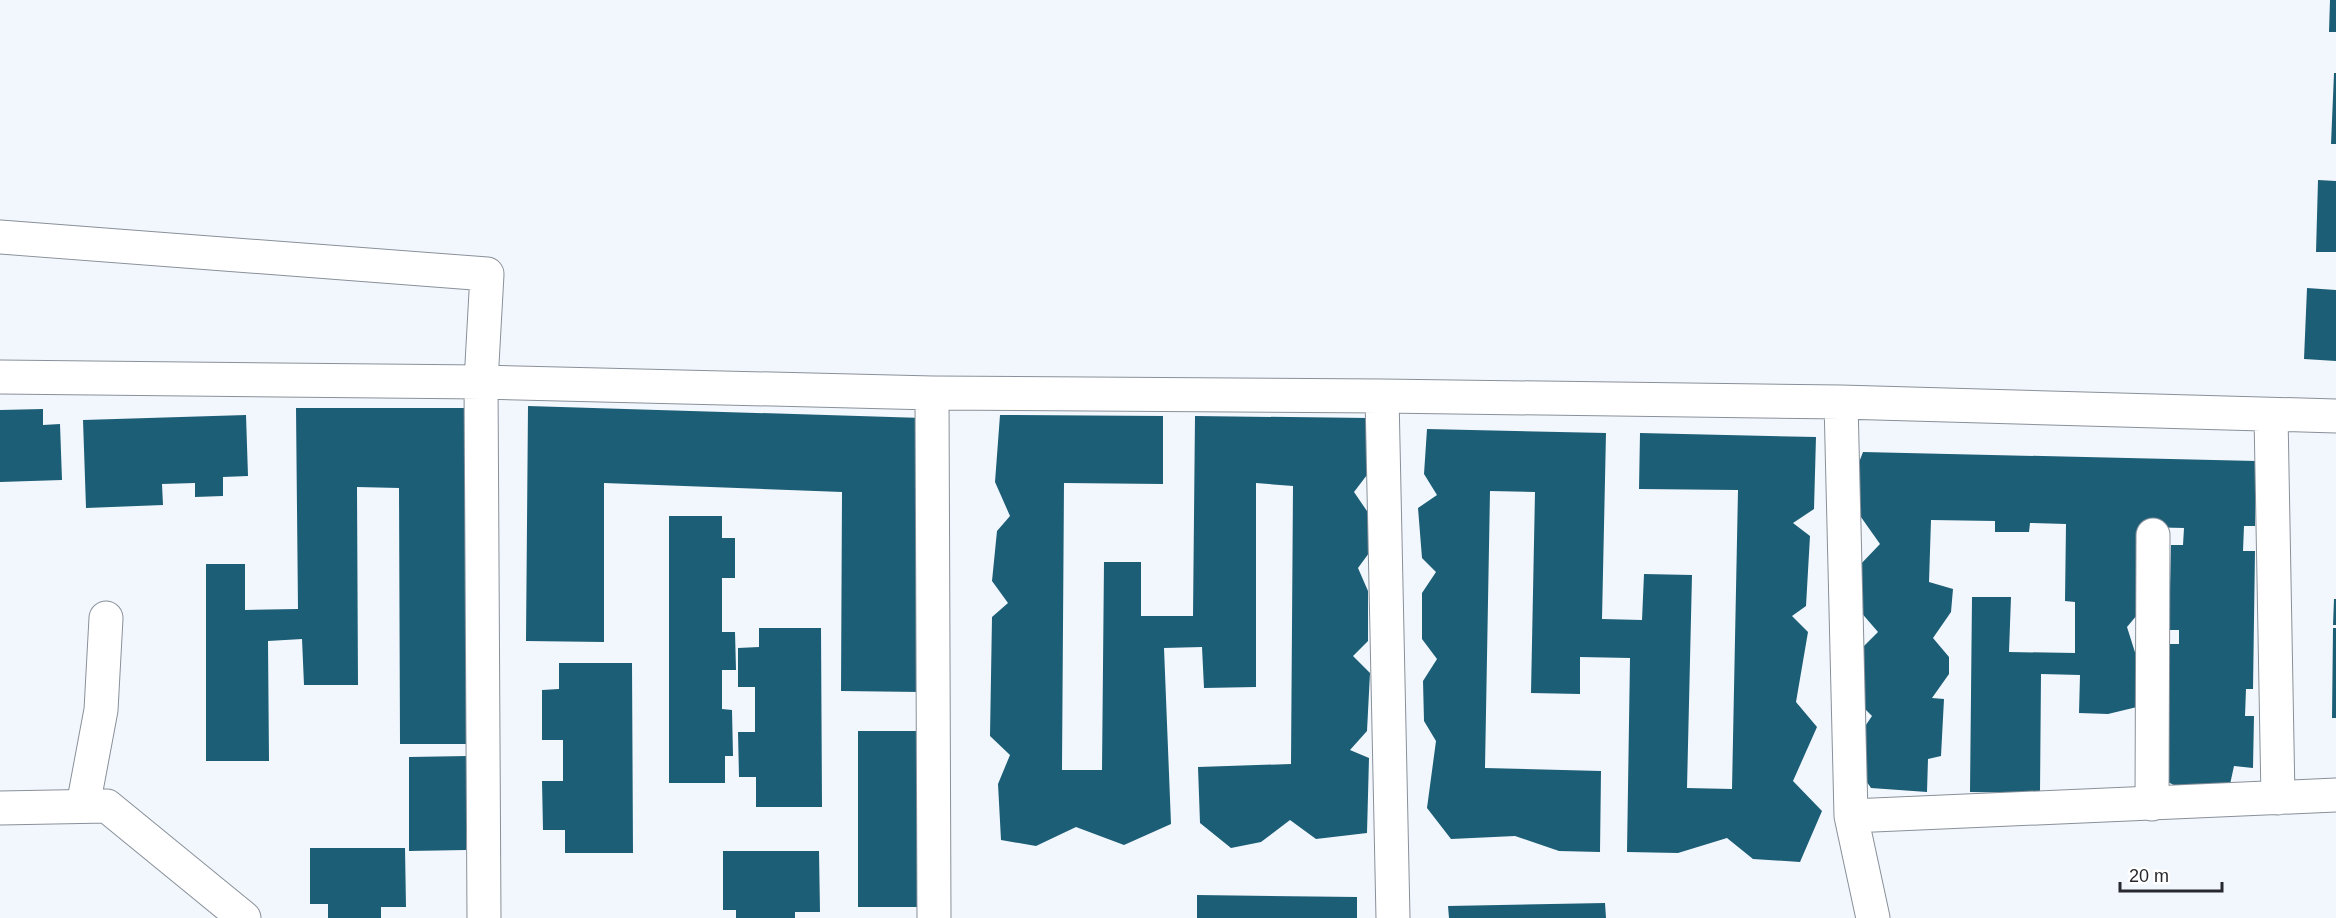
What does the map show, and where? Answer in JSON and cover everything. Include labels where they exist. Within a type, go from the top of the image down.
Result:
[{"type":"street","points":[[0,237],[488,274],[481,382],[484,918]]},
{"type":"street","points":[[0,377],[481,382],[932,393],[1841,402],[2336,416]]},
{"type":"street","points":[[932,393],[934,918]]},
{"type":"street","points":[[1382,396],[1393,918]]},
{"type":"street","points":[[1841,402],[1851,816],[1873,918]]},
{"type":"street","points":[[2271,415],[2278,798]]},
{"type":"street","points":[[2152,804],[2153,535]]},
{"type":"street","points":[[82,807],[101,710],[106,618]]},
{"type":"street","points":[[1851,816],[2336,795]]},
{"type":"street","points":[[0,808],[107,806],[244,918]]},
{"type":"building","points":[[2330,0],[2336,0],[2336,32],[2329,32]]},
{"type":"building","points":[[2334,73],[2336,73],[2336,144],[2331,144]]},
{"type":"building","points":[[2318,180],[2336,181],[2336,252],[2316,252]]},
{"type":"building","points":[[2307,288],[2336,290],[2336,361],[2304,359]]},
{"type":"building","points":[[528,406],[923,418],[921,692],[841,691],[842,492],[604,483],[604,642],[526,641]]},
{"type":"building","points":[[296,408],[478,408],[479,744],[400,744],[399,488],[357,487],[358,685],[304,685],[302,639],[268,641],[269,761],[206,761],[206,564],[245,564],[245,610],[298,609]]},
{"type":"building","points":[[43,409],[43,425],[60,424],[62,480],[0,482],[0,410]]},
{"type":"building","points":[[246,415],[248,476],[223,477],[223,496],[195,497],[195,483],[162,484],[163,505],[86,508],[83,420]]},
{"type":"building","points":[[1000,415],[1163,416],[1163,484],[1064,483],[1062,770],[1102,770],[1104,562],[1141,562],[1141,616],[1193,616],[1195,416],[1368,418],[1370,471],[1354,492],[1369,514],[1369,553],[1358,568],[1368,591],[1368,641],[1353,656],[1370,673],[1367,731],[1350,750],[1369,758],[1367,833],[1316,839],[1290,820],[1261,842],[1231,848],[1200,823],[1198,767],[1291,764],[1293,486],[1256,483],[1256,687],[1204,688],[1202,647],[1164,648],[1171,824],[1124,845],[1076,827],[1036,846],[1001,840],[998,784],[1010,755],[990,736],[992,617],[1008,603],[992,581],[997,531],[1010,516],[995,482]]},
{"type":"building","points":[[1427,429],[1606,433],[1602,619],[1642,620],[1644,574],[1692,575],[1687,788],[1732,789],[1738,490],[1639,489],[1640,433],[1816,437],[1814,509],[1793,523],[1810,536],[1806,606],[1792,616],[1808,632],[1796,702],[1817,727],[1793,781],[1822,811],[1800,862],[1753,859],[1727,838],[1678,853],[1627,852],[1630,658],[1580,657],[1580,694],[1531,693],[1535,492],[1490,491],[1485,768],[1601,771],[1600,852],[1559,851],[1515,836],[1451,839],[1427,808],[1436,741],[1424,721],[1423,681],[1437,659],[1422,639],[1422,593],[1436,572],[1422,558],[1418,508],[1437,495],[1424,474]]},
{"type":"building","points":[[1863,452],[2256,461],[2255,526],[2244,526],[2243,551],[2255,551],[2253,689],[2246,689],[2245,716],[2254,716],[2253,768],[2234,766],[2229,789],[2193,795],[2166,781],[2169,644],[2179,644],[2179,630],[2169,630],[2171,545],[2183,545],[2184,528],[2142,527],[2142,609],[2127,627],[2139,665],[2137,707],[2108,714],[2079,713],[2080,675],[2041,674],[2040,793],[1970,792],[1972,597],[2011,597],[2009,652],[2075,653],[2075,602],[2065,601],[2066,524],[2030,523],[2029,532],[1995,532],[1995,521],[1931,520],[1929,582],[1953,589],[1951,612],[1933,638],[1949,657],[1949,674],[1932,698],[1944,699],[1941,756],[1928,759],[1927,792],[1871,788],[1858,769],[1855,741],[1872,716],[1855,699],[1860,650],[1878,632],[1859,610],[1858,567],[1880,544],[1856,510],[1853,478]]},
{"type":"building","points":[[669,516],[722,516],[722,538],[735,538],[735,578],[722,578],[722,632],[735,632],[736,670],[722,670],[722,709],[732,710],[733,756],[725,756],[725,783],[669,783]]},
{"type":"building","points":[[2334,599],[2336,599],[2336,625],[2333,625]]},
{"type":"building","points":[[759,628],[821,628],[822,807],[756,807],[756,777],[739,777],[738,732],[755,732],[755,687],[738,687],[738,648],[759,647]]},
{"type":"building","points":[[2333,628],[2336,628],[2336,718],[2332,718]]},
{"type":"building","points":[[559,663],[632,663],[633,853],[565,853],[565,830],[543,830],[542,781],[563,781],[563,740],[542,740],[542,690],[559,689]]},
{"type":"building","points":[[858,731],[921,731],[931,884],[917,884],[917,907],[858,907]]},
{"type":"building","points":[[468,756],[473,825],[466,825],[466,850],[409,851],[409,757]]},
{"type":"building","points":[[310,848],[405,848],[406,907],[381,907],[381,918],[328,918],[328,904],[310,904]]},
{"type":"building","points":[[723,851],[819,851],[820,912],[795,912],[795,918],[736,918],[736,910],[723,910]]},
{"type":"building","points":[[1197,895],[1357,897],[1357,918],[1197,918]]},
{"type":"building","points":[[1605,903],[1606,918],[1449,918],[1448,906]]}]
